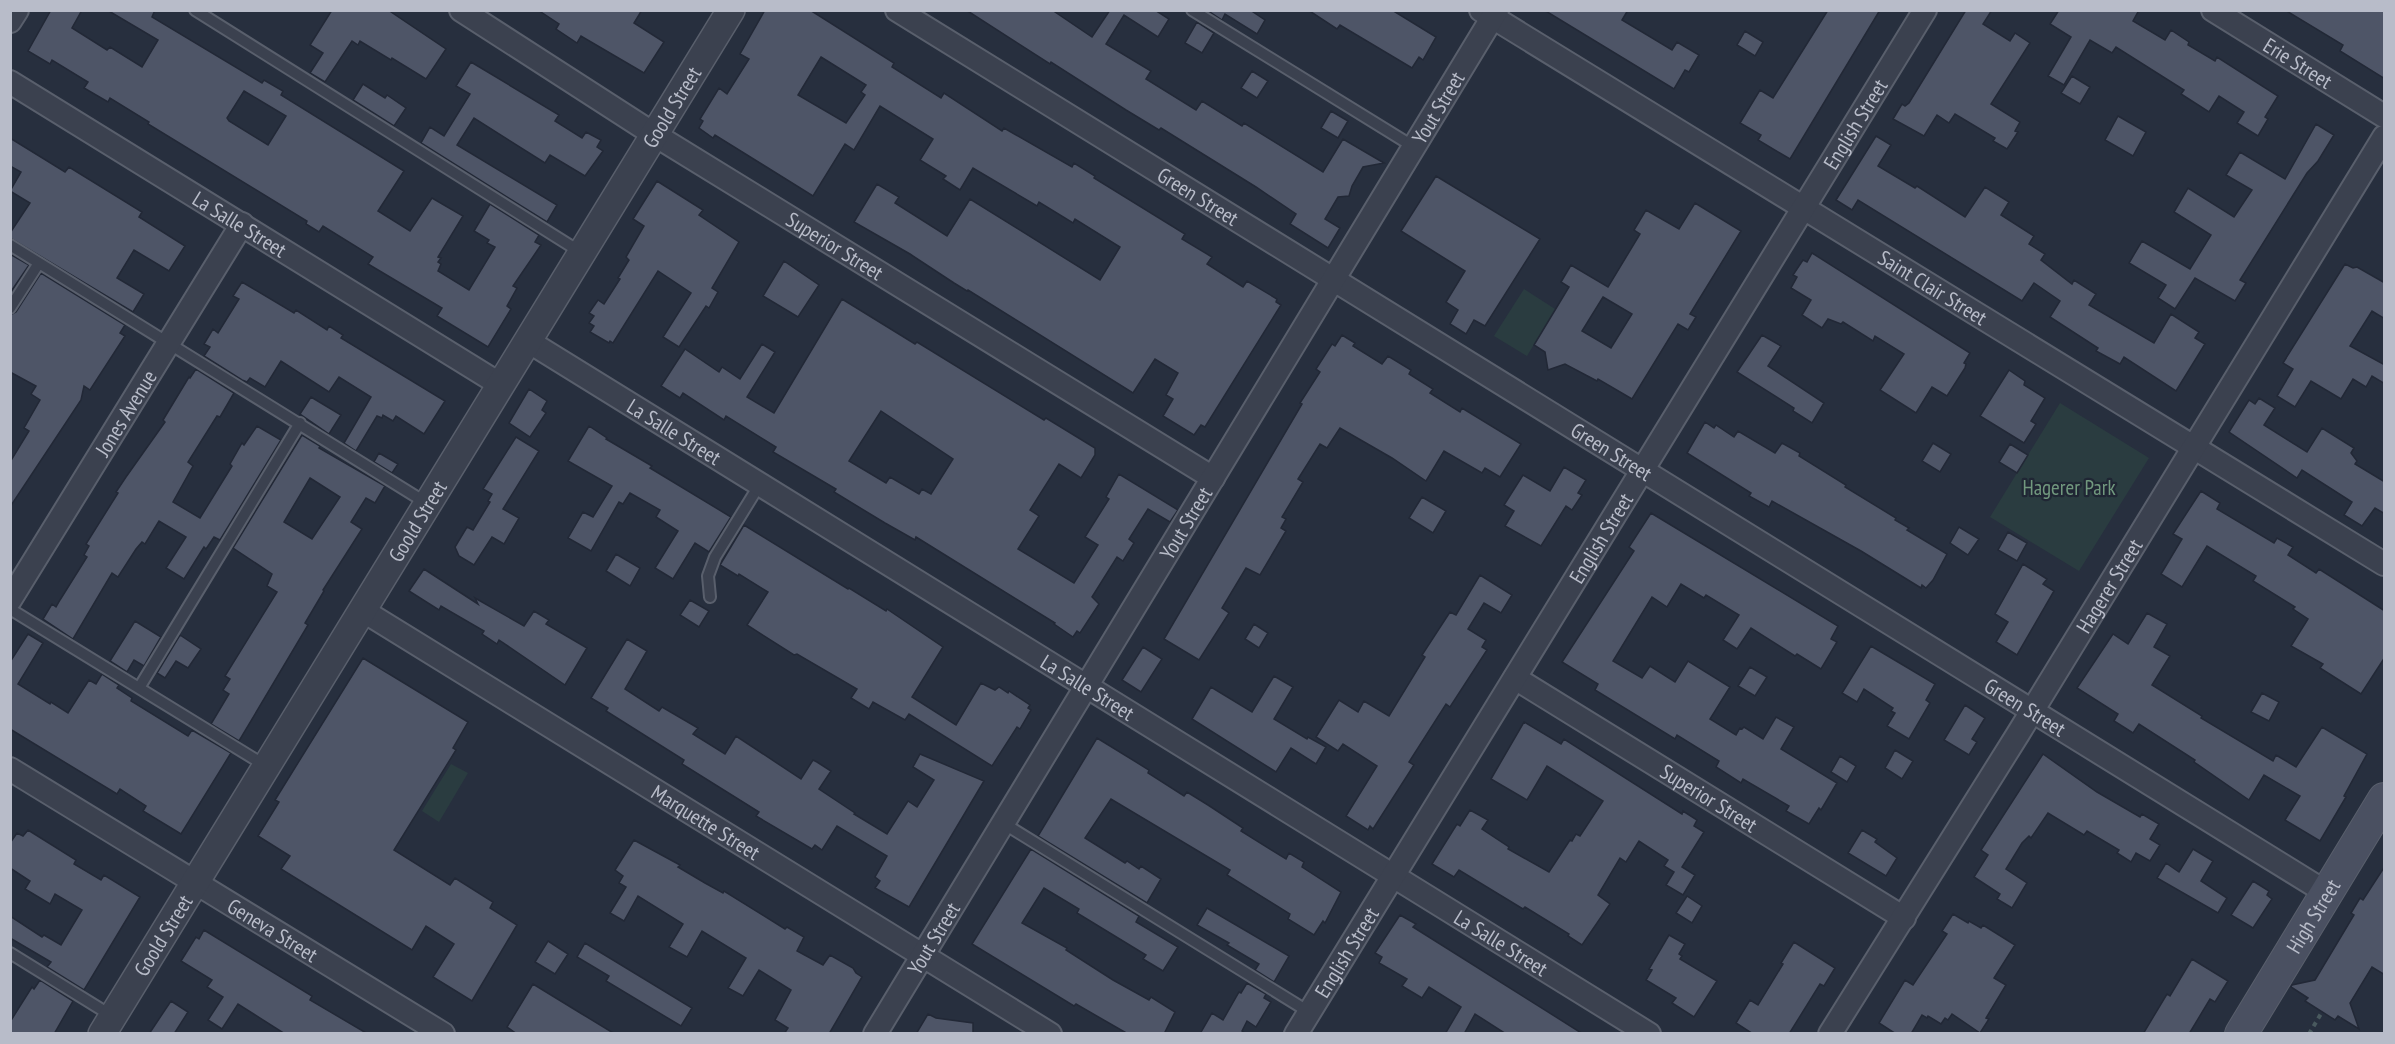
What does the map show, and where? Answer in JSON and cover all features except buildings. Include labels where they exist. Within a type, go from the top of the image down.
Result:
[{"type":"main road","name":"High Street","points":[[2245,1032],[2385,799]]},
{"type":"street","points":[[10,21],[17,10]]},
{"type":"street","name":"Superior Street","points":[[461,10],[655,135],[1213,478]]},
{"type":"street","name":"Goold Street","points":[[107,1025],[731,10]]},
{"type":"street","name":"Green Street","points":[[897,10],[2327,893]]},
{"type":"street","name":"English Street","points":[[1296,1034],[1924,10]]},
{"type":"street","name":"Erie Street","points":[[2213,10],[2385,116]]},
{"type":"street","name":"Yout Street","points":[[875,1034],[1334,280],[1491,13]]},
{"type":"street","name":"Saint Clair Street","points":[[1491,13],[2385,564]]},
{"type":"street","name":"La Salle Street","points":[[10,82],[501,384]]},
{"type":"street","name":"Hagerer Street","points":[[1830,1034],[1904,918],[2385,136]]},
{"type":"street","name":"Jones Avenue","points":[[10,600],[242,224]]},
{"type":"street","name":"La Salle Street","points":[[528,341],[1649,1034]]},
{"type":"street","name":"Marquette Street","points":[[362,610],[1050,1034]]},
{"type":"street","name":"Superior Street","points":[[1515,678],[1904,918]]},
{"type":"street","name":"Geneva Street","points":[[10,769],[443,1034]]},
{"type":"lane","points":[[195,10],[582,253]]},
{"type":"lane","points":[[1192,10],[1414,147]]},
{"type":"lane","points":[[10,245],[428,504]]},
{"type":"lane","points":[[10,308],[39,262]]},
{"type":"lane","points":[[139,687],[300,423]]},
{"type":"lane","points":[[710,597],[708,576],[715,557],[759,484]]},
{"type":"lane","points":[[10,609],[267,766]]},
{"type":"lane","points":[[1003,824],[1309,1012]]},
{"type":"lane","points":[[10,953],[107,1025]]},
{"type":"path","points":[[2309,1034],[2322,1012]]},
{"type":"green space","points":[[1524,289],[1555,309],[1527,356],[1494,336]]},
{"type":"green space","name":"Hagerer Park","points":[[2060,403],[2149,458],[2079,571],[1990,517]]},
{"type":"green space","points":[[451,764],[468,773],[439,822],[422,811]]}]
